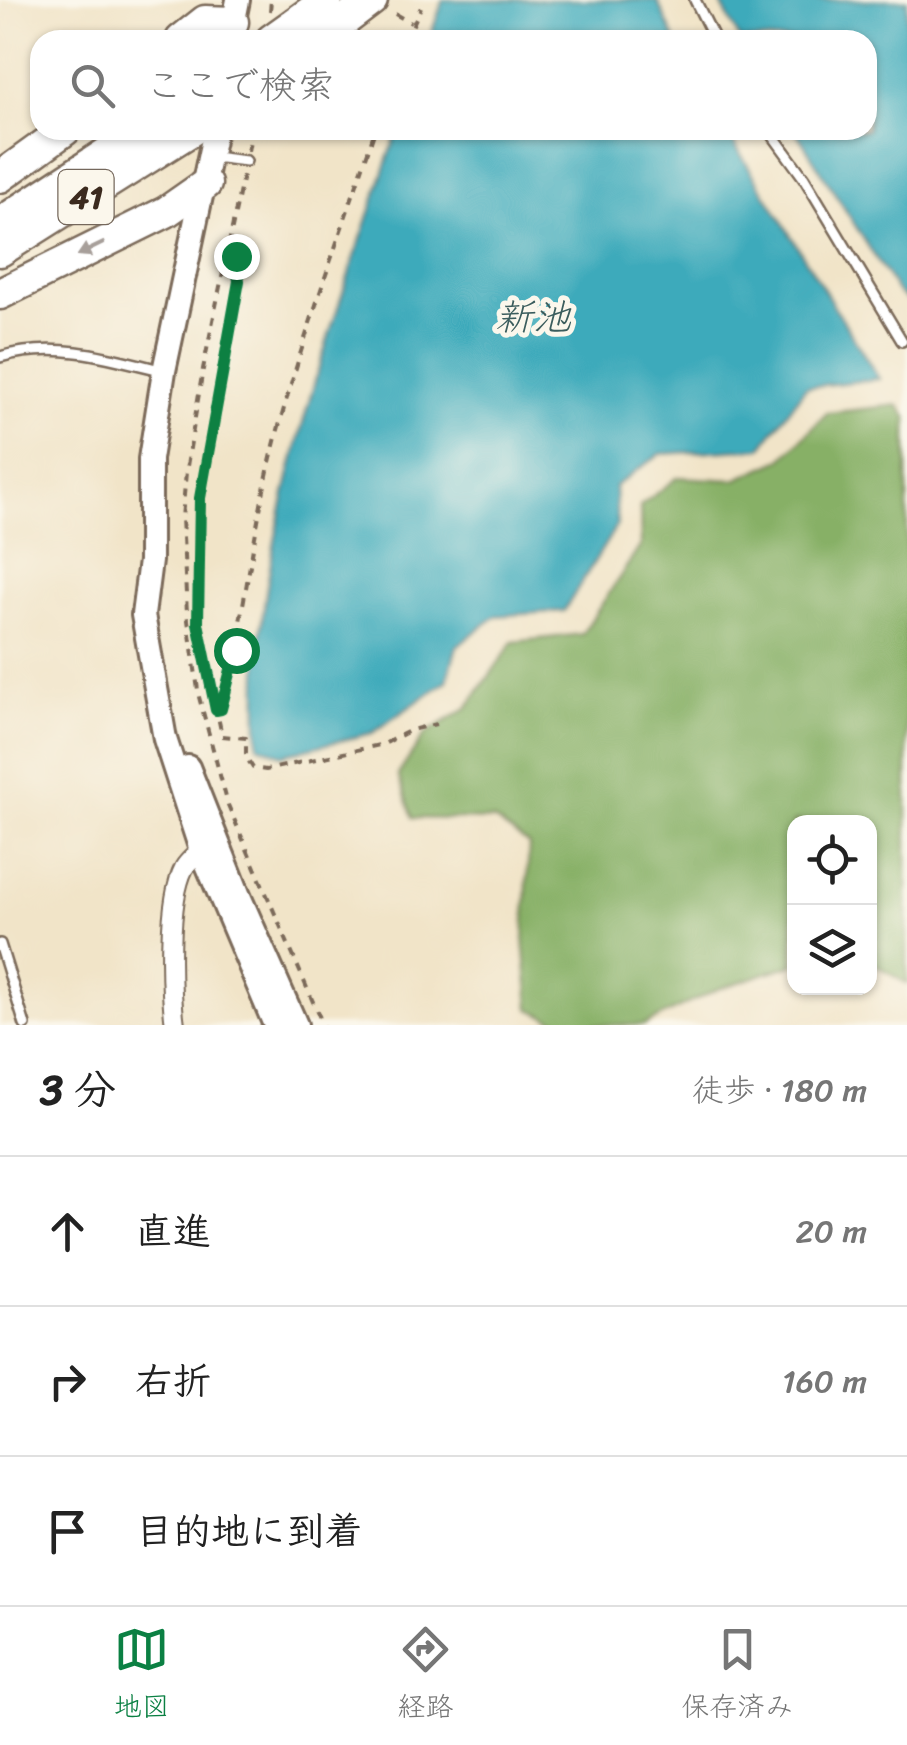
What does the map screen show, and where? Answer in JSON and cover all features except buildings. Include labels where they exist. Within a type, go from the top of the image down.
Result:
[{"type":"highway","points":[[319,23],[384,7]]},
{"type":"highway","points":[[194,30],[204,22],[234,21]]},
{"type":"highway","points":[[0,177],[51,140]]},
{"type":"highway","name":"41","points":[[0,222],[127,140]]},
{"type":"highway","name":"41","points":[[0,250],[177,140]]},
{"type":"highway","points":[[0,294],[166,212],[208,170]]},
{"type":"main road","points":[[213,140],[164,371],[150,459],[150,561],[144,615],[165,739],[200,850],[275,1025]]},
{"type":"main road","points":[[144,615],[187,764],[296,1025]]},
{"type":"street","points":[[175,1025],[172,951],[176,892],[185,865],[200,850]]},
{"type":"lane","points":[[695,0],[710,30]]},
{"type":"lane","points":[[776,140],[804,178],[902,341]]},
{"type":"lane","points":[[208,170],[246,161]]},
{"type":"lane","points":[[0,357],[46,349],[84,351],[164,371]]},
{"type":"lane","points":[[0,944],[25,1025]]},
{"type":"path","points":[[384,7],[412,23]]},
{"type":"path","points":[[410,30],[420,7]]},
{"type":"path","points":[[250,140],[186,472],[182,518],[186,613],[198,697],[228,805],[322,1025]]},
{"type":"path","points":[[216,710],[221,709],[236,650],[260,507],[280,419],[372,140]]},
{"type":"path","points":[[228,252],[236,256],[239,281],[200,498],[198,623],[222,736],[246,738],[246,757],[253,768],[266,770],[384,744],[411,730],[436,724]]},
{"type":"green space","points":[[898,405],[907,417],[907,984],[877,965],[877,815],[787,815],[787,966],[718,989],[644,1025],[566,1025],[530,1009],[524,939],[529,845],[494,820],[413,818],[398,775],[425,734],[467,708],[513,642],[582,634],[641,545],[640,506],[678,477],[735,480],[782,459],[827,413]]},
{"type":"water","points":[[443,0],[657,0],[670,30],[432,30]]},
{"type":"water","points":[[719,0],[907,0],[907,300],[897,292],[801,140],[877,140],[877,30],[735,30]]},
{"type":"water","name":"新池","points":[[395,140],[732,140],[879,379],[806,387],[761,448],[660,454],[615,486],[617,525],[564,611],[496,616],[457,646],[447,681],[372,733],[282,755],[258,745],[259,651],[282,508],[335,318]]},
{"type":"route","points":[[236,256],[239,281],[200,498],[198,623],[216,710],[221,709],[236,650]]}]
